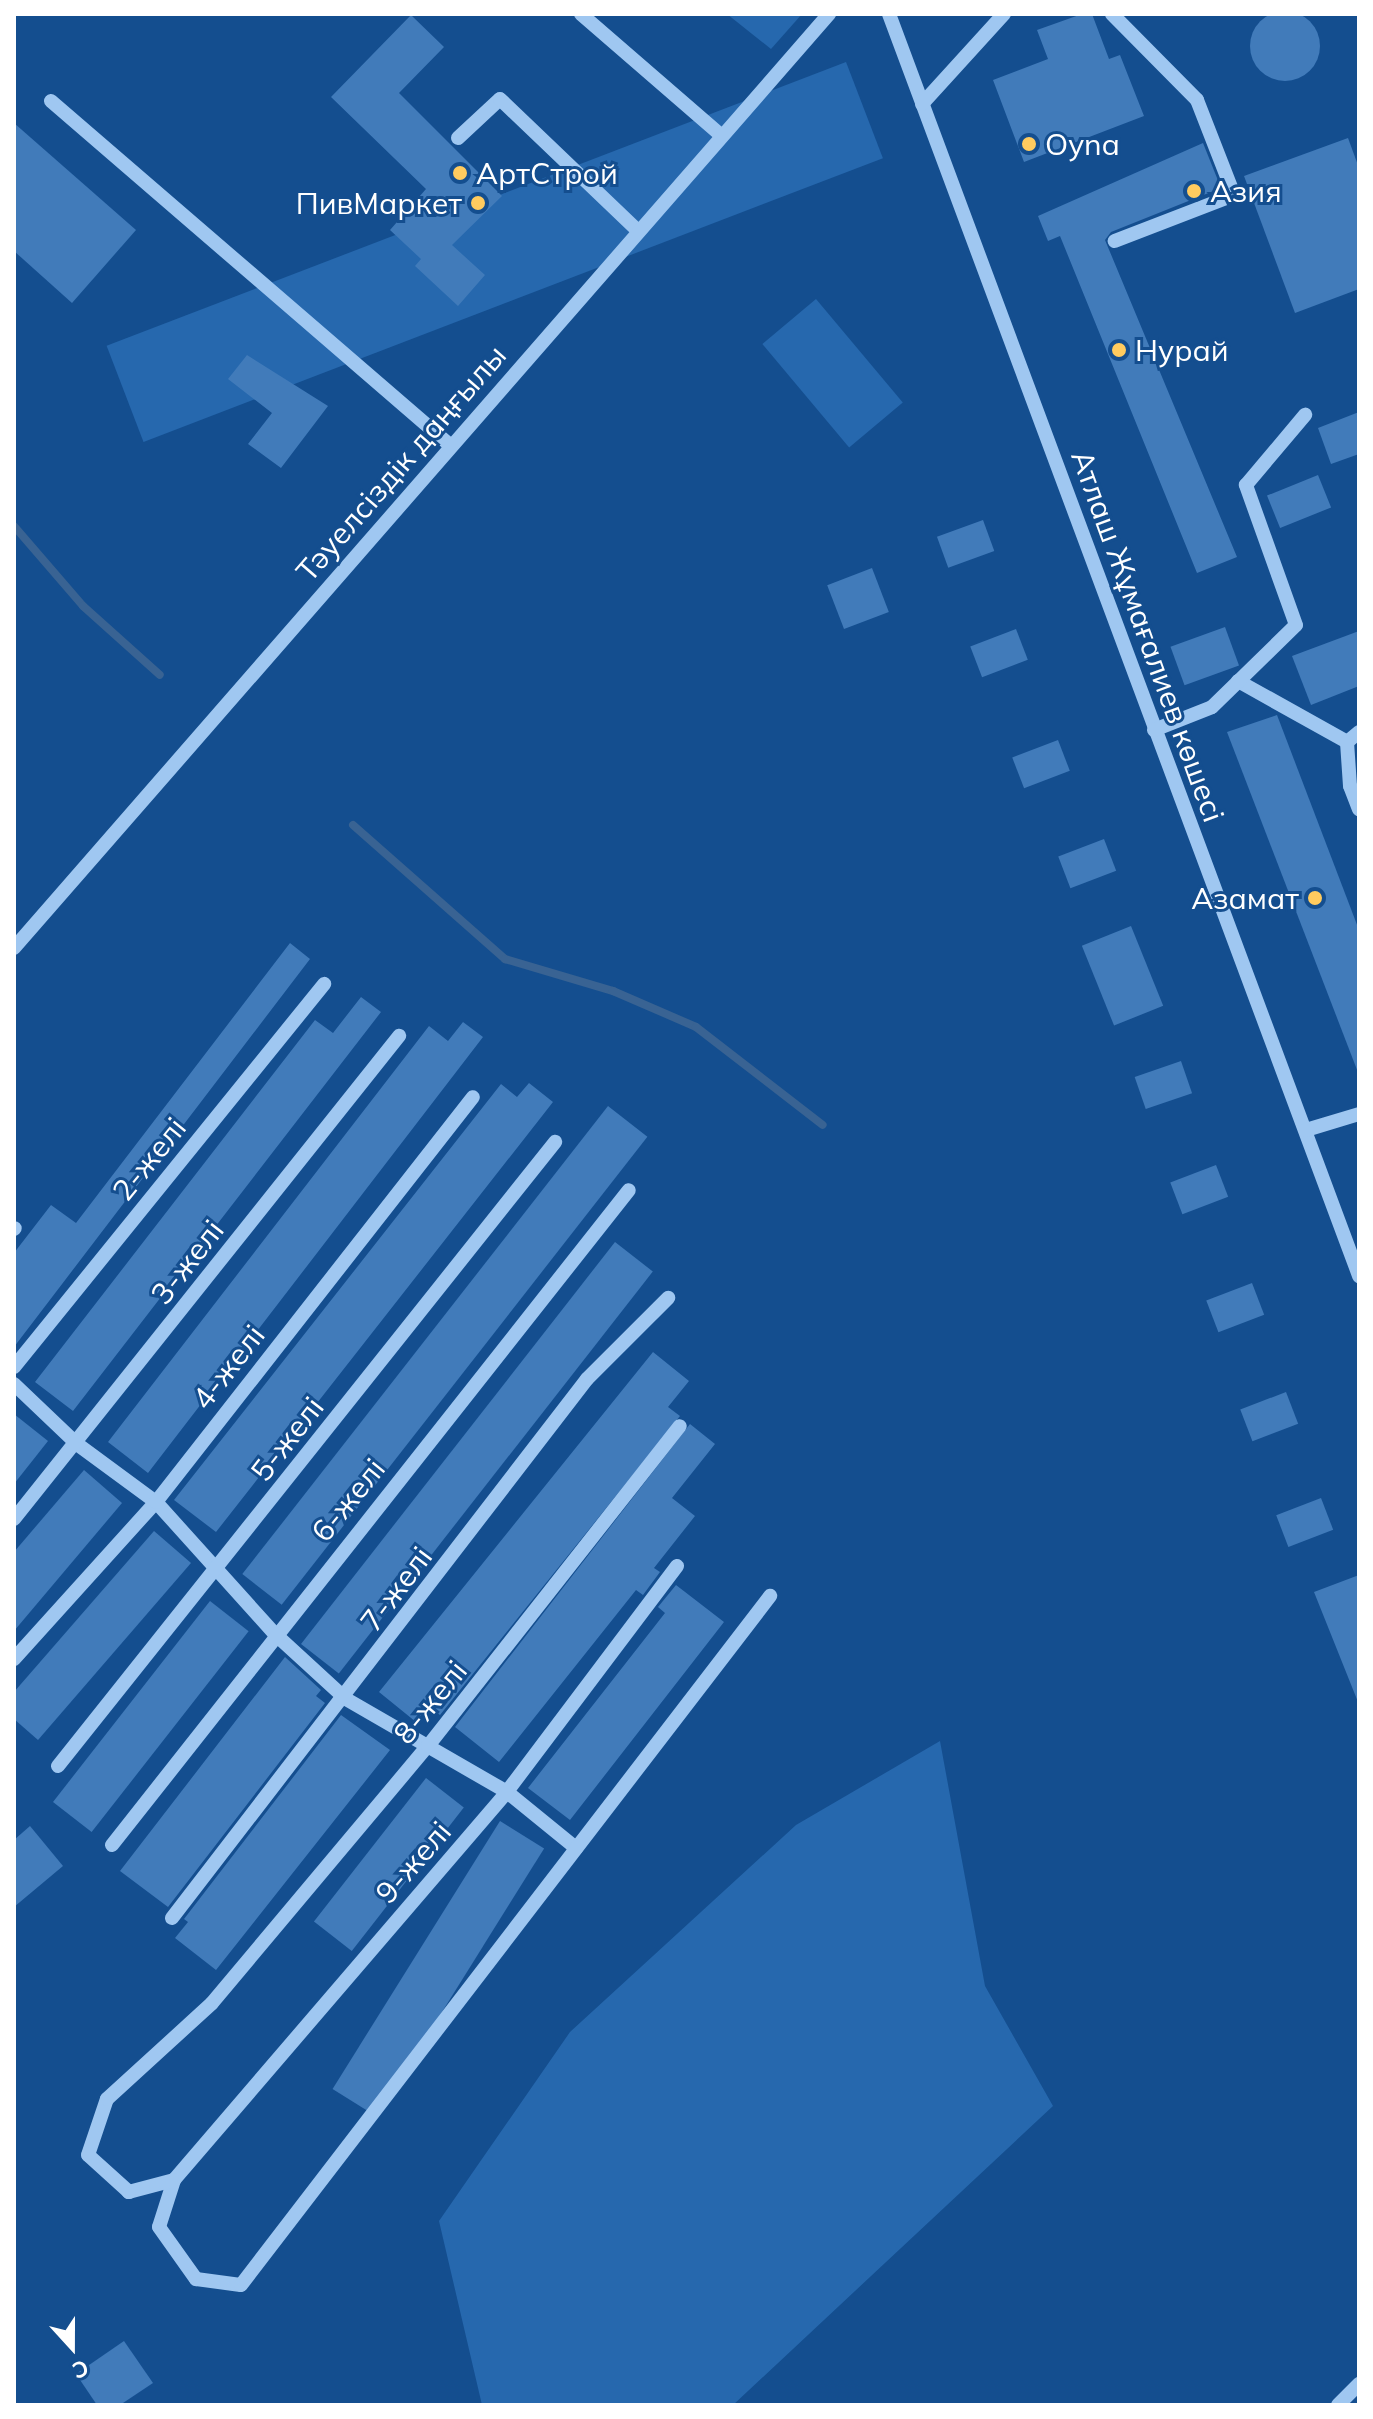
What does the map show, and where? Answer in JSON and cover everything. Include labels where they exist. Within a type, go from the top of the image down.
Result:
[{"type":"street","points":[[581,14],[722,136]]},
{"type":"street","name":"Тәуелсіздік даңғылы","points":[[14,948],[829,14]]},
{"type":"street","name":"Атлаш Жұмағалиев көшесі","points":[[889,14],[1359,1276]]},
{"type":"street","points":[[922,104],[1004,14]]},
{"type":"street","points":[[1112,14],[1197,100],[1234,195],[1115,241]]},
{"type":"street","points":[[458,138],[500,99],[638,231]]},
{"type":"street","points":[[51,101],[451,446]]},
{"type":"street","points":[[1154,730],[1212,707],[1296,625],[1246,485],[1305,415]]},
{"type":"street","points":[[1238,681],[1353,737],[1350,786],[1359,809]]},
{"type":"street","name":"2-желі","points":[[14,1367],[324,984]]},
{"type":"street","name":"3-желі","points":[[14,1519],[77,1444],[399,1036]]},
{"type":"street","name":"4-желі","points":[[14,1659],[156,1502],[473,1097]]},
{"type":"street","points":[[1306,1130],[1359,1114]]},
{"type":"street","name":"5-желі","points":[[58,1766],[555,1142]]},
{"type":"street","name":"6-желі","points":[[112,1845],[275,1634],[629,1190]]},
{"type":"street","name":"7-желі","points":[[172,1918],[346,1699],[587,1379],[668,1298]]},
{"type":"street","points":[[14,1384],[77,1444],[156,1502],[275,1634],[346,1699],[507,1792],[576,1848]]},
{"type":"street","name":"8-желі","points":[[174,2180],[129,2192],[88,2155],[107,2099],[212,2003],[428,1746],[680,1426]]},
{"type":"street","name":"9-желі","points":[[174,2180],[507,1792],[677,1566]]},
{"type":"street","points":[[174,2180],[159,2227],[196,2279],[241,2285],[770,1596]]},
{"type":"street","points":[[1338,2405],[1359,2384]]},
{"type":"shaded area","points":[[727,14],[802,14],[771,49]]},
{"type":"shaded area","points":[[846,62],[883,158],[144,442],[107,346]]},
{"type":"shaded area","points":[[816,299],[903,402],[849,447],[762,344]]},
{"type":"shaded area","points":[[940,1741],[985,1986],[1053,2106],[733,2405],[482,2405],[439,2221],[570,2032],[796,1825]]},
{"type":"building","points":[[1285,11],[1310,21],[1320,46],[1310,71],[1285,81],[1260,71],[1250,46],[1260,21]]},
{"type":"building","points":[[1082,14],[1092,14],[1109,59],[1120,55],[1144,116],[1024,162],[993,80],[1048,59],[1037,30]]},
{"type":"building","points":[[411,15],[444,47],[399,93],[502,196],[452,245],[485,275],[458,306],[415,266],[421,259],[390,230],[426,189],[331,97]]},
{"type":"building","points":[[14,123],[136,230],[72,303],[14,251]]},
{"type":"building","points":[[1348,138],[1359,168],[1359,289],[1295,313],[1244,176]]},
{"type":"building","points":[[1203,143],[1221,188],[1111,232],[1105,240],[1237,557],[1197,573],[1060,236],[1048,241],[1038,216]]},
{"type":"building","points":[[247,355],[328,406],[281,468],[248,444],[272,413],[228,379]]},
{"type":"building","points":[[1359,412],[1359,454],[1331,464],[1318,428]]},
{"type":"building","points":[[1318,475],[1331,507],[1280,528],[1267,496]]},
{"type":"building","points":[[983,520],[994,551],[948,568],[937,537]]},
{"type":"building","points":[[872,568],[889,612],[844,629],[827,585]]},
{"type":"building","points":[[1225,627],[1239,666],[1185,685],[1170,647]]},
{"type":"building","points":[[1016,629],[1028,660],[982,677],[970,647]]},
{"type":"building","points":[[1359,631],[1359,686],[1311,705],[1292,656]]},
{"type":"building","points":[[1277,715],[1359,930],[1359,1075],[1227,732]]},
{"type":"building","points":[[1058,740],[1070,771],[1024,788],[1012,758]]},
{"type":"building","points":[[1104,839],[1116,871],[1070,888],[1058,857]]},
{"type":"building","points":[[1131,926],[1163,1006],[1114,1026],[1082,946]]},
{"type":"building","points":[[290,943],[310,959],[14,1347],[14,1253],[51,1205],[76,1223]]},
{"type":"building","points":[[361,997],[381,1012],[73,1411],[35,1382],[315,1020],[333,1033]]},
{"type":"building","points":[[463,1022],[483,1037],[148,1473],[108,1442],[429,1026],[448,1041]]},
{"type":"building","points":[[1181,1061],[1192,1093],[1146,1109],[1135,1077]]},
{"type":"building","points":[[529,1083],[553,1102],[216,1532],[174,1500],[501,1084],[517,1097]]},
{"type":"building","points":[[608,1106],[647,1137],[282,1605],[242,1574]]},
{"type":"building","points":[[1216,1165],[1228,1197],[1182,1214],[1170,1183]]},
{"type":"building","points":[[615,1242],[653,1272],[339,1673],[301,1644]]},
{"type":"building","points":[[1252,1283],[1264,1315],[1218,1332],[1206,1301]]},
{"type":"building","points":[[653,1352],[689,1381],[668,1407],[680,1416],[440,1715],[428,1706],[416,1722],[379,1692]]},
{"type":"building","points":[[1286,1392],[1298,1424],[1252,1441],[1240,1410]]},
{"type":"building","points":[[14,1414],[48,1441],[14,1484]]},
{"type":"building","points":[[690,1424],[715,1444],[672,1498],[695,1516],[654,1568],[660,1572],[643,1595],[636,1590],[499,1762],[455,1727]]},
{"type":"building","points":[[84,1470],[122,1503],[14,1631],[14,1552]]},
{"type":"building","points":[[1321,1498],[1333,1530],[1288,1547],[1276,1515]]},
{"type":"building","points":[[154,1531],[191,1563],[38,1740],[14,1719],[14,1692]]},
{"type":"building","points":[[1359,1575],[1359,1702],[1358,1702],[1314,1592]]},
{"type":"building","points":[[676,1585],[724,1622],[570,1820],[528,1788],[665,1613],[658,1607]]},
{"type":"building","points":[[210,1601],[249,1631],[92,1832],[53,1802]]},
{"type":"building","points":[[285,1657],[321,1690],[316,1696],[325,1703],[168,1907],[120,1871]]},
{"type":"building","points":[[341,1715],[390,1750],[216,1970],[175,1938],[188,1922],[184,1919]]},
{"type":"building","points":[[426,1778],[464,1808],[352,1951],[314,1921]]},
{"type":"building","points":[[500,1821],[544,1849],[377,2117],[333,2089]]},
{"type":"building","points":[[30,1826],[63,1866],[14,1907],[14,1840]]},
{"type":"building","points":[[124,2341],[153,2383],[120,2405],[97,2405],[76,2374]]},
{"type":"waterway","points":[[14,526],[83,606],[160,675]]},
{"type":"waterway","points":[[353,825],[505,959],[613,991],[696,1027],[823,1125]]},
{"type":"place","name":"Oyna","points":[[1029,144]]},
{"type":"place","name":"АртСтрой","points":[[460,173]]},
{"type":"place","name":"Азия","points":[[1194,191]]},
{"type":"place","name":"ПивМаркет","points":[[478,203]]},
{"type":"place","name":"Нурай","points":[[1119,350]]},
{"type":"place","name":"Азамат","points":[[1315,898]]}]
